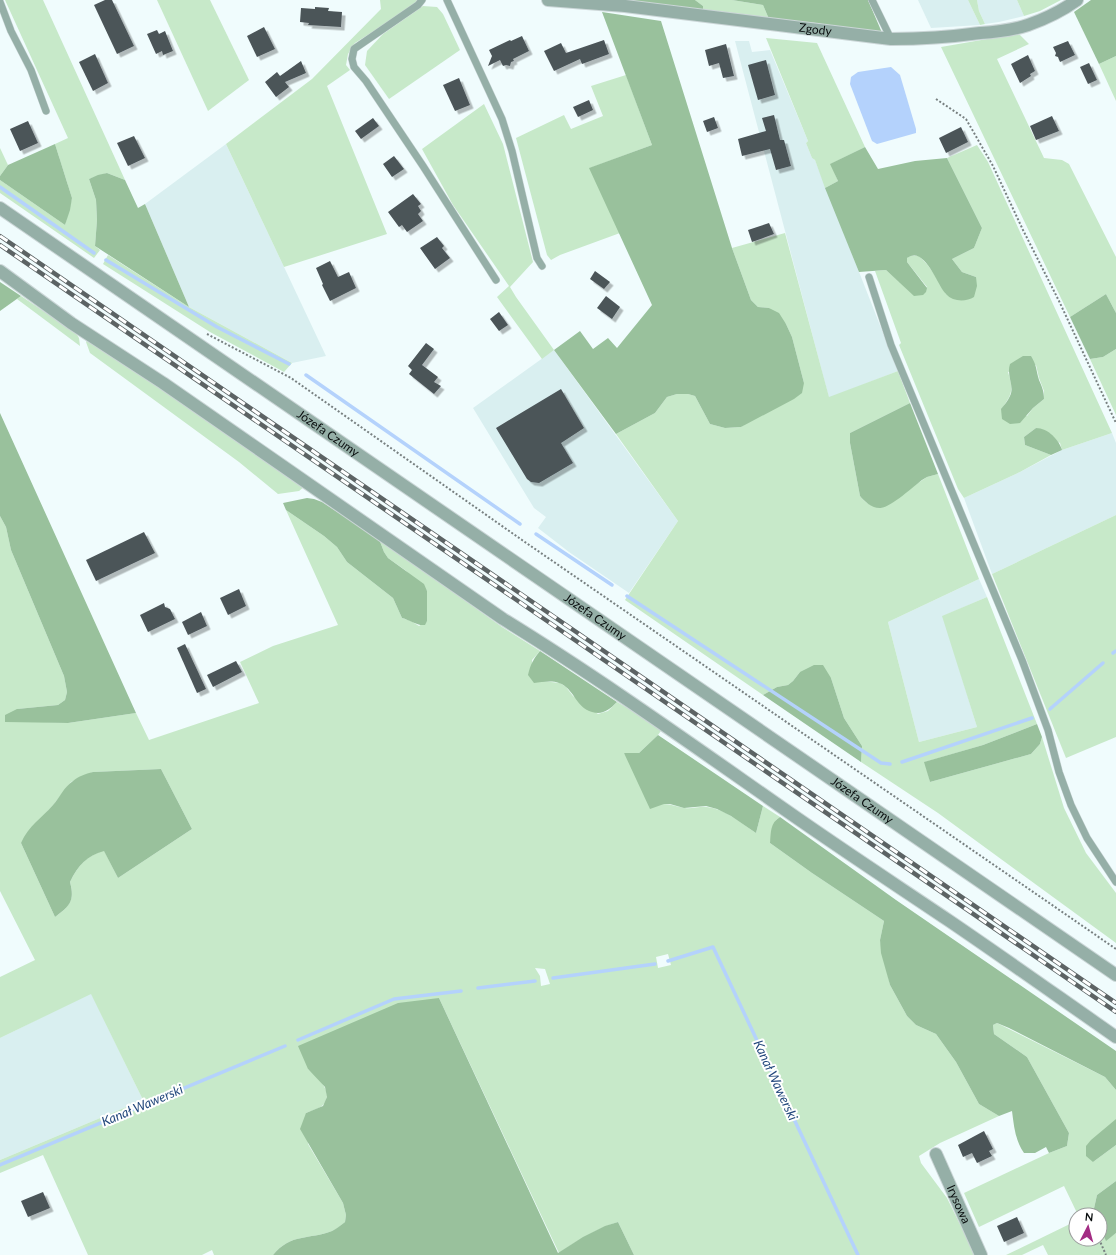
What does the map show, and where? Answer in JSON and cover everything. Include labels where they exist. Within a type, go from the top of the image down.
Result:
[{"type":"street","name":"Zgody","points":[[548,0],[625,6],[891,39],[952,37],[1013,29],[1028,25],[1077,0]]},
{"type":"street","name":"Józefa Czumy","points":[[0,208],[1116,975]]},
{"type":"street","points":[[0,271],[71,323],[163,383],[503,619],[550,648],[671,729],[784,809],[887,880],[948,919],[1116,1037]]},
{"type":"street","name":"Irysowa","points":[[936,1154],[981,1255]]},
{"type":"lane","points":[[422,0],[418,5],[354,49],[352,59],[354,67],[366,82],[423,166],[496,280]]},
{"type":"lane","points":[[447,0],[502,119],[512,151],[537,258],[542,266]]},
{"type":"lane","points":[[872,0],[891,39]]},
{"type":"lane","points":[[0,2],[11,31],[31,70],[46,111]]},
{"type":"lane","points":[[869,277],[890,345],[1022,660],[1048,730],[1059,772],[1070,805],[1087,838],[1116,882]]},
{"type":"path","points":[[936,99],[966,119],[993,166],[1116,422]]},
{"type":"path","points":[[202,331],[291,378],[522,540],[1116,949]]},
{"type":"shaded area","points":[[918,0],[968,0],[980,25],[931,28]]},
{"type":"shaded area","points":[[977,0],[1017,0],[1024,16],[985,24],[979,11]]},
{"type":"shaded area","points":[[735,41],[749,41],[752,52],[770,50],[808,141],[806,143],[812,158],[815,160],[898,371],[829,398]]},
{"type":"shaded area","points":[[226,144],[326,356],[292,363],[189,307],[145,204]]},
{"type":"shaded area","points":[[554,350],[678,521],[629,593],[569,552],[538,528],[546,517],[534,508],[473,408]]},
{"type":"shaded area","points":[[1112,433],[1116,443],[1116,515],[992,574],[964,498],[1020,472],[1062,450]]},
{"type":"shaded area","points":[[979,579],[987,597],[943,616],[977,727],[919,742],[888,622]]},
{"type":"shaded area","points":[[91,993],[143,1100],[0,1160],[0,1038]]},
{"type":"green space","points":[[5,0],[43,0],[125,180],[107,173],[89,179],[96,200],[97,220],[95,246],[100,250],[94,258],[0,193],[0,180],[65,225],[72,198],[55,144],[68,138]]},
{"type":"green space","points":[[157,0],[210,0],[249,80],[208,111]]},
{"type":"green space","points":[[380,0],[417,0],[416,4],[411,8],[355,43],[348,54],[346,65],[350,70],[327,86],[387,234],[284,267],[226,144],[312,79],[381,9]]},
{"type":"green space","points":[[623,0],[695,0],[703,6],[703,10]]},
{"type":"green space","points":[[695,0],[732,0],[763,5],[769,19],[703,10],[703,6]]},
{"type":"green space","points":[[732,0],[868,0],[883,35],[816,23],[769,19],[763,5]]},
{"type":"green space","points":[[968,0],[977,0],[979,11],[985,24],[980,25]]},
{"type":"green space","points":[[1017,0],[1061,0],[1040,11],[1024,16]]},
{"type":"green space","points":[[1091,0],[1116,0],[1116,56],[1099,64],[1074,12]]},
{"type":"green space","points":[[423,6],[437,7],[443,14],[460,50],[389,99],[365,65],[367,51],[383,34]]},
{"type":"green space","points":[[602,12],[661,21],[732,248],[751,300],[758,307],[769,308],[779,313],[792,337],[804,383],[802,393],[794,399],[741,427],[725,428],[710,424],[695,396],[688,394],[677,394],[667,397],[655,413],[616,434],[554,350],[580,331],[593,349],[608,338],[617,348],[652,305],[589,168],[652,145]]},
{"type":"green space","points":[[1016,34],[1020,35],[1029,44],[997,59],[1044,158],[1062,160],[1069,164],[1116,257],[1116,313],[1106,294],[1070,317],[941,47]]},
{"type":"green space","points":[[766,38],[817,43],[865,147],[831,164],[838,181],[825,188],[815,160],[812,158],[806,143],[808,141]]},
{"type":"green space","points":[[1116,56],[1116,101],[1099,64]]},
{"type":"green space","points":[[626,75],[652,145],[590,168],[620,233],[560,255],[551,260],[547,255],[516,138],[564,115],[571,129],[603,116],[591,86]]},
{"type":"green space","points":[[484,104],[503,144],[533,262],[510,287],[554,350],[542,359],[497,297],[509,286],[453,205],[422,149]]},
{"type":"green space","points":[[55,144],[72,198],[65,225],[0,180],[0,176],[8,165]]},
{"type":"green space","points":[[977,145],[988,162],[1112,433],[1062,450],[1060,443],[1036,428],[1024,437],[1025,445],[1051,455],[1020,472],[964,498],[958,489],[899,345],[901,343],[875,271],[886,270],[914,295],[927,287],[907,262],[907,258],[910,256],[919,256],[923,260],[934,274],[946,294],[976,277],[962,272],[952,259],[974,248],[982,228],[947,158]],"holes":[[[1036,365],[1044,391],[1044,399],[1033,408],[1027,416],[1001,410],[1008,400],[1011,392],[1008,372]]]},
{"type":"green space","points":[[865,147],[878,169],[915,161],[947,158],[982,228],[974,248],[952,259],[962,272],[976,277],[977,286],[974,297],[967,300],[956,300],[949,297],[942,289],[925,261],[913,255],[907,258],[907,262],[927,288],[923,295],[914,296],[886,270],[859,272],[825,188],[838,181],[830,164]]},
{"type":"green space","points":[[0,148],[8,165],[0,176]]},
{"type":"green space","points":[[107,173],[125,180],[138,208],[145,204],[189,307],[95,246],[97,220],[96,200],[89,179]]},
{"type":"green space","points":[[785,233],[829,397],[898,371],[910,403],[850,433],[850,443],[860,496],[869,504],[881,508],[927,477],[938,474],[979,579],[888,622],[919,742],[977,727],[942,616],[987,597],[1037,724],[983,745],[925,762],[930,782],[1031,754],[1040,744],[1042,737],[1064,808],[1086,853],[1116,893],[1116,943],[938,813],[861,762],[862,746],[844,718],[831,678],[800,672],[788,685],[777,687],[763,695],[625,600],[678,521],[616,434],[655,413],[667,397],[677,394],[688,394],[695,396],[710,424],[725,428],[741,427],[804,383],[792,337],[786,324],[769,308],[758,307],[751,300],[732,248]]},
{"type":"green space","points":[[108,255],[189,307],[292,363],[284,372],[210,332],[103,264]]},
{"type":"green space","points":[[0,282],[21,296],[0,311]]},
{"type":"green space","points":[[1106,294],[1116,313],[1116,349],[1103,357],[1090,359],[1070,317]]},
{"type":"green space","points":[[21,296],[76,333],[79,338],[80,346],[17,299]]},
{"type":"green space","points":[[88,339],[305,486],[299,491],[278,494],[239,462],[90,353],[86,342]]},
{"type":"green space","points":[[1116,349],[1116,415],[1090,359],[1103,357]]},
{"type":"green space","points":[[1023,356],[1031,356],[1033,359],[1043,389],[1044,399],[1033,408],[1020,423],[1010,424],[1002,419],[1001,409],[1008,400],[1012,388],[1009,373],[1010,364]]},
{"type":"green space","points":[[910,403],[938,474],[922,480],[885,507],[878,508],[872,506],[860,496],[850,443],[850,433]]},
{"type":"green space","points":[[0,413],[136,713],[68,723],[5,722],[5,715],[17,709],[58,705],[65,700],[67,692],[64,676],[11,550],[6,527],[0,516]]},
{"type":"green space","points":[[1036,428],[1049,432],[1058,442],[1062,450],[1051,455],[1025,445],[1024,437]]},
{"type":"green space","points":[[307,498],[322,502],[379,539],[388,558],[424,584],[427,591],[427,621],[425,625],[416,624],[402,618],[393,598],[347,562],[337,547],[324,536],[286,510],[283,503]]},
{"type":"green space","points":[[286,510],[324,536],[337,547],[347,562],[393,598],[402,618],[419,626],[427,621],[427,591],[405,570],[388,558],[379,539],[502,627],[540,651],[532,660],[534,682],[542,681],[560,683],[566,687],[573,696],[598,714],[608,711],[617,702],[663,728],[658,735],[639,753],[624,753],[664,804],[685,808],[714,808],[733,817],[756,833],[763,806],[780,817],[776,820],[770,843],[884,921],[880,940],[890,985],[907,1016],[916,1025],[936,1034],[956,1062],[979,1104],[999,1116],[940,1143],[919,1156],[921,1163],[947,1198],[975,1255],[634,1255],[618,1222],[594,1232],[559,1253],[439,998],[308,1069],[320,1080],[326,1090],[327,1095],[323,1105],[306,1113],[308,1144],[343,1203],[346,1215],[345,1222],[332,1231],[324,1234],[301,1238],[287,1243],[273,1255],[214,1255],[212,1250],[202,1255],[88,1255],[43,1155],[0,1173],[0,1160],[143,1100],[91,994],[0,1038],[0,977],[35,960],[0,891],[0,516],[6,527],[11,550],[64,676],[67,692],[65,700],[58,705],[17,709],[44,722],[68,723],[136,713],[149,740],[259,703],[240,662],[273,646],[338,625]],"holes":[[[161,769],[192,829],[118,878],[104,850],[92,855],[80,866],[73,876],[70,882],[72,894],[70,902],[68,906],[55,917],[21,843],[71,782],[93,772]],[[668,954],[671,965],[658,968],[656,957]],[[535,968],[545,969],[550,984],[541,986],[540,976]]]},
{"type":"green space","points":[[1116,515],[1116,737],[1066,758],[992,574]]},
{"type":"green space","points":[[540,651],[617,702],[606,711],[596,713],[587,710],[582,706],[568,689],[559,683],[534,683],[528,675],[532,662]]},
{"type":"green space","points":[[814,665],[823,665],[831,678],[844,718],[862,746],[861,762],[763,695],[777,687],[788,685],[800,672]]},
{"type":"green space","points":[[1037,724],[1042,737],[1040,744],[1031,754],[930,782],[924,762],[983,745]]},
{"type":"green space","points":[[658,735],[763,806],[756,833],[731,816],[717,809],[706,806],[684,808],[664,804],[650,809],[624,753],[639,753]]},
{"type":"green space","points":[[161,769],[192,829],[118,878],[104,851],[88,859],[76,871],[70,882],[72,894],[68,906],[55,917],[21,843],[28,831],[53,805],[67,786],[80,776],[93,772]]},
{"type":"green space","points":[[780,817],[896,900],[1116,1051],[1116,1090],[1105,1077],[1009,1028],[997,1023],[993,1025],[994,1034],[1027,1057],[1069,1133],[1067,1146],[1049,1153],[1046,1147],[1035,1153],[1024,1153],[1017,1138],[1012,1111],[999,1116],[979,1104],[956,1062],[936,1034],[916,1025],[907,1016],[890,985],[881,953],[880,940],[884,921],[770,843],[774,822]]},
{"type":"green space","points":[[439,998],[558,1253],[583,1237],[605,1226],[618,1222],[634,1255],[273,1255],[287,1243],[294,1240],[324,1234],[334,1230],[345,1222],[346,1215],[343,1203],[300,1129],[306,1113],[323,1106],[327,1097],[325,1087],[308,1069],[298,1046],[398,1003]]},
{"type":"green space","points":[[997,1023],[1105,1077],[1116,1090],[1116,1119],[1093,1162],[1116,1145],[1116,1181],[1097,1195],[1094,1207],[1074,1207],[1064,1186],[979,1227],[964,1193],[1067,1146],[1069,1133],[1027,1057],[994,1034],[993,1025]]},
{"type":"green space","points":[[1116,1119],[1116,1145],[1093,1162],[1086,1156],[1086,1146]]},
{"type":"green space","points":[[1116,1181],[1116,1233],[1108,1239],[1108,1207],[1094,1207],[1097,1195]]},
{"type":"green space","points":[[1068,1225],[1068,1247],[1108,1247],[1108,1239],[1116,1233],[1116,1255],[1048,1255],[1043,1245],[1022,1255],[1006,1255]]},
{"type":"water","points":[[891,67],[900,75],[916,133],[877,144],[872,141],[870,136],[850,84],[851,77],[858,72]]},
{"type":"building","points":[[105,0],[112,0],[134,46],[117,54],[94,5]]},
{"type":"building","points":[[315,7],[329,8],[328,11],[342,12],[341,27],[308,25],[309,23],[300,22],[301,8],[315,9]]},
{"type":"building","points":[[264,27],[275,49],[257,57],[247,36]]},
{"type":"building","points":[[157,30],[159,34],[165,31],[173,51],[163,55],[162,51],[156,54],[147,34]]},
{"type":"building","points":[[522,36],[529,51],[513,59],[514,61],[511,62],[510,66],[503,66],[500,60],[488,66],[492,56],[489,50]]},
{"type":"building","points":[[604,40],[609,54],[582,64],[580,59],[554,71],[544,51],[561,43],[566,53]]},
{"type":"building","points":[[1068,41],[1075,55],[1060,62],[1058,57],[1055,56],[1056,53],[1053,47]]},
{"type":"building","points":[[726,44],[734,76],[723,78],[719,63],[709,66],[705,50]]},
{"type":"building","points":[[95,54],[108,83],[93,91],[79,62]]},
{"type":"building","points":[[1028,55],[1035,71],[1030,74],[1031,76],[1020,83],[1011,64]]},
{"type":"building","points":[[766,60],[775,95],[758,100],[748,65]]},
{"type":"building","points":[[301,61],[306,73],[285,82],[289,87],[276,97],[265,82],[277,72],[280,76]]},
{"type":"building","points":[[1089,63],[1097,80],[1088,84],[1080,67]]},
{"type":"building","points":[[459,78],[470,105],[455,111],[443,85]]},
{"type":"building","points":[[589,100],[593,110],[578,117],[573,107]]},
{"type":"building","points":[[774,115],[780,140],[784,140],[791,166],[776,170],[770,149],[742,156],[738,139],[766,131],[762,118]]},
{"type":"building","points":[[1052,116],[1059,131],[1036,140],[1030,126]]},
{"type":"building","points":[[714,117],[718,128],[707,132],[703,121]]},
{"type":"building","points":[[373,118],[379,126],[361,139],[355,131]]},
{"type":"building","points":[[28,121],[38,143],[20,151],[10,129]]},
{"type":"building","points":[[961,127],[968,142],[946,153],[939,138]]},
{"type":"building","points":[[134,136],[145,158],[128,166],[117,143]]},
{"type":"building","points":[[394,156],[404,169],[392,177],[383,164]]},
{"type":"building","points":[[413,194],[421,204],[418,206],[421,211],[418,214],[423,221],[407,232],[402,225],[399,227],[388,212]]},
{"type":"building","points":[[769,223],[774,234],[752,242],[748,230]]},
{"type":"building","points":[[437,237],[444,246],[442,248],[450,258],[435,269],[420,248]]},
{"type":"building","points":[[330,261],[338,277],[349,272],[356,288],[330,301],[316,268]]},
{"type":"building","points":[[595,271],[610,282],[604,289],[590,279]]},
{"type":"building","points":[[606,296],[620,307],[612,319],[597,308]]},
{"type":"building","points":[[499,312],[508,325],[499,331],[490,319]]},
{"type":"building","points":[[426,343],[434,349],[422,365],[438,377],[434,382],[441,386],[434,394],[409,374],[412,370],[408,366]]},
{"type":"building","points":[[561,389],[584,428],[561,443],[573,463],[539,483],[531,482],[527,479],[496,428]]},
{"type":"building","points":[[144,532],[155,553],[96,581],[86,560]]},
{"type":"building","points":[[239,589],[246,606],[228,615],[220,598]]},
{"type":"building","points":[[164,603],[165,607],[170,609],[175,619],[148,632],[140,615]]},
{"type":"building","points":[[201,612],[207,626],[188,635],[182,622]]},
{"type":"building","points":[[185,644],[206,689],[197,693],[177,648]]},
{"type":"building","points":[[236,661],[242,672],[213,687],[207,675]]},
{"type":"building","points":[[984,1131],[993,1149],[989,1151],[992,1156],[977,1163],[972,1153],[963,1157],[958,1145]]},
{"type":"building","points":[[43,1192],[50,1208],[28,1217],[21,1201]]},
{"type":"building","points":[[1017,1217],[1024,1233],[1004,1242],[997,1226]]},
{"type":"waterway","points":[[0,187],[94,253]]},
{"type":"waterway","points":[[106,260],[217,327],[289,364]]},
{"type":"waterway","points":[[306,375],[520,524]]},
{"type":"waterway","points":[[536,534],[612,585]]},
{"type":"waterway","points":[[627,596],[881,763],[890,764]]},
{"type":"waterway","points":[[1050,709],[1103,663]]},
{"type":"waterway","points":[[902,762],[1032,718]]},
{"type":"waterway","name":"Kanał Wawerski","points":[[668,961],[713,947],[858,1255]]},
{"type":"waterway","name":"Kanał Wawerski","points":[[553,978],[655,964]]},
{"type":"waterway","name":"Kanał Wawerski","points":[[478,988],[535,981]]},
{"type":"waterway","name":"Kanał Wawerski","points":[[298,1040],[394,999],[461,991]]},
{"type":"waterway","name":"Kanał Wawerski","points":[[0,1165],[285,1046]]},
{"type":"railway","points":[[0,236],[1116,1003]]},
{"type":"railway","points":[[0,245],[1116,1012]]}]
